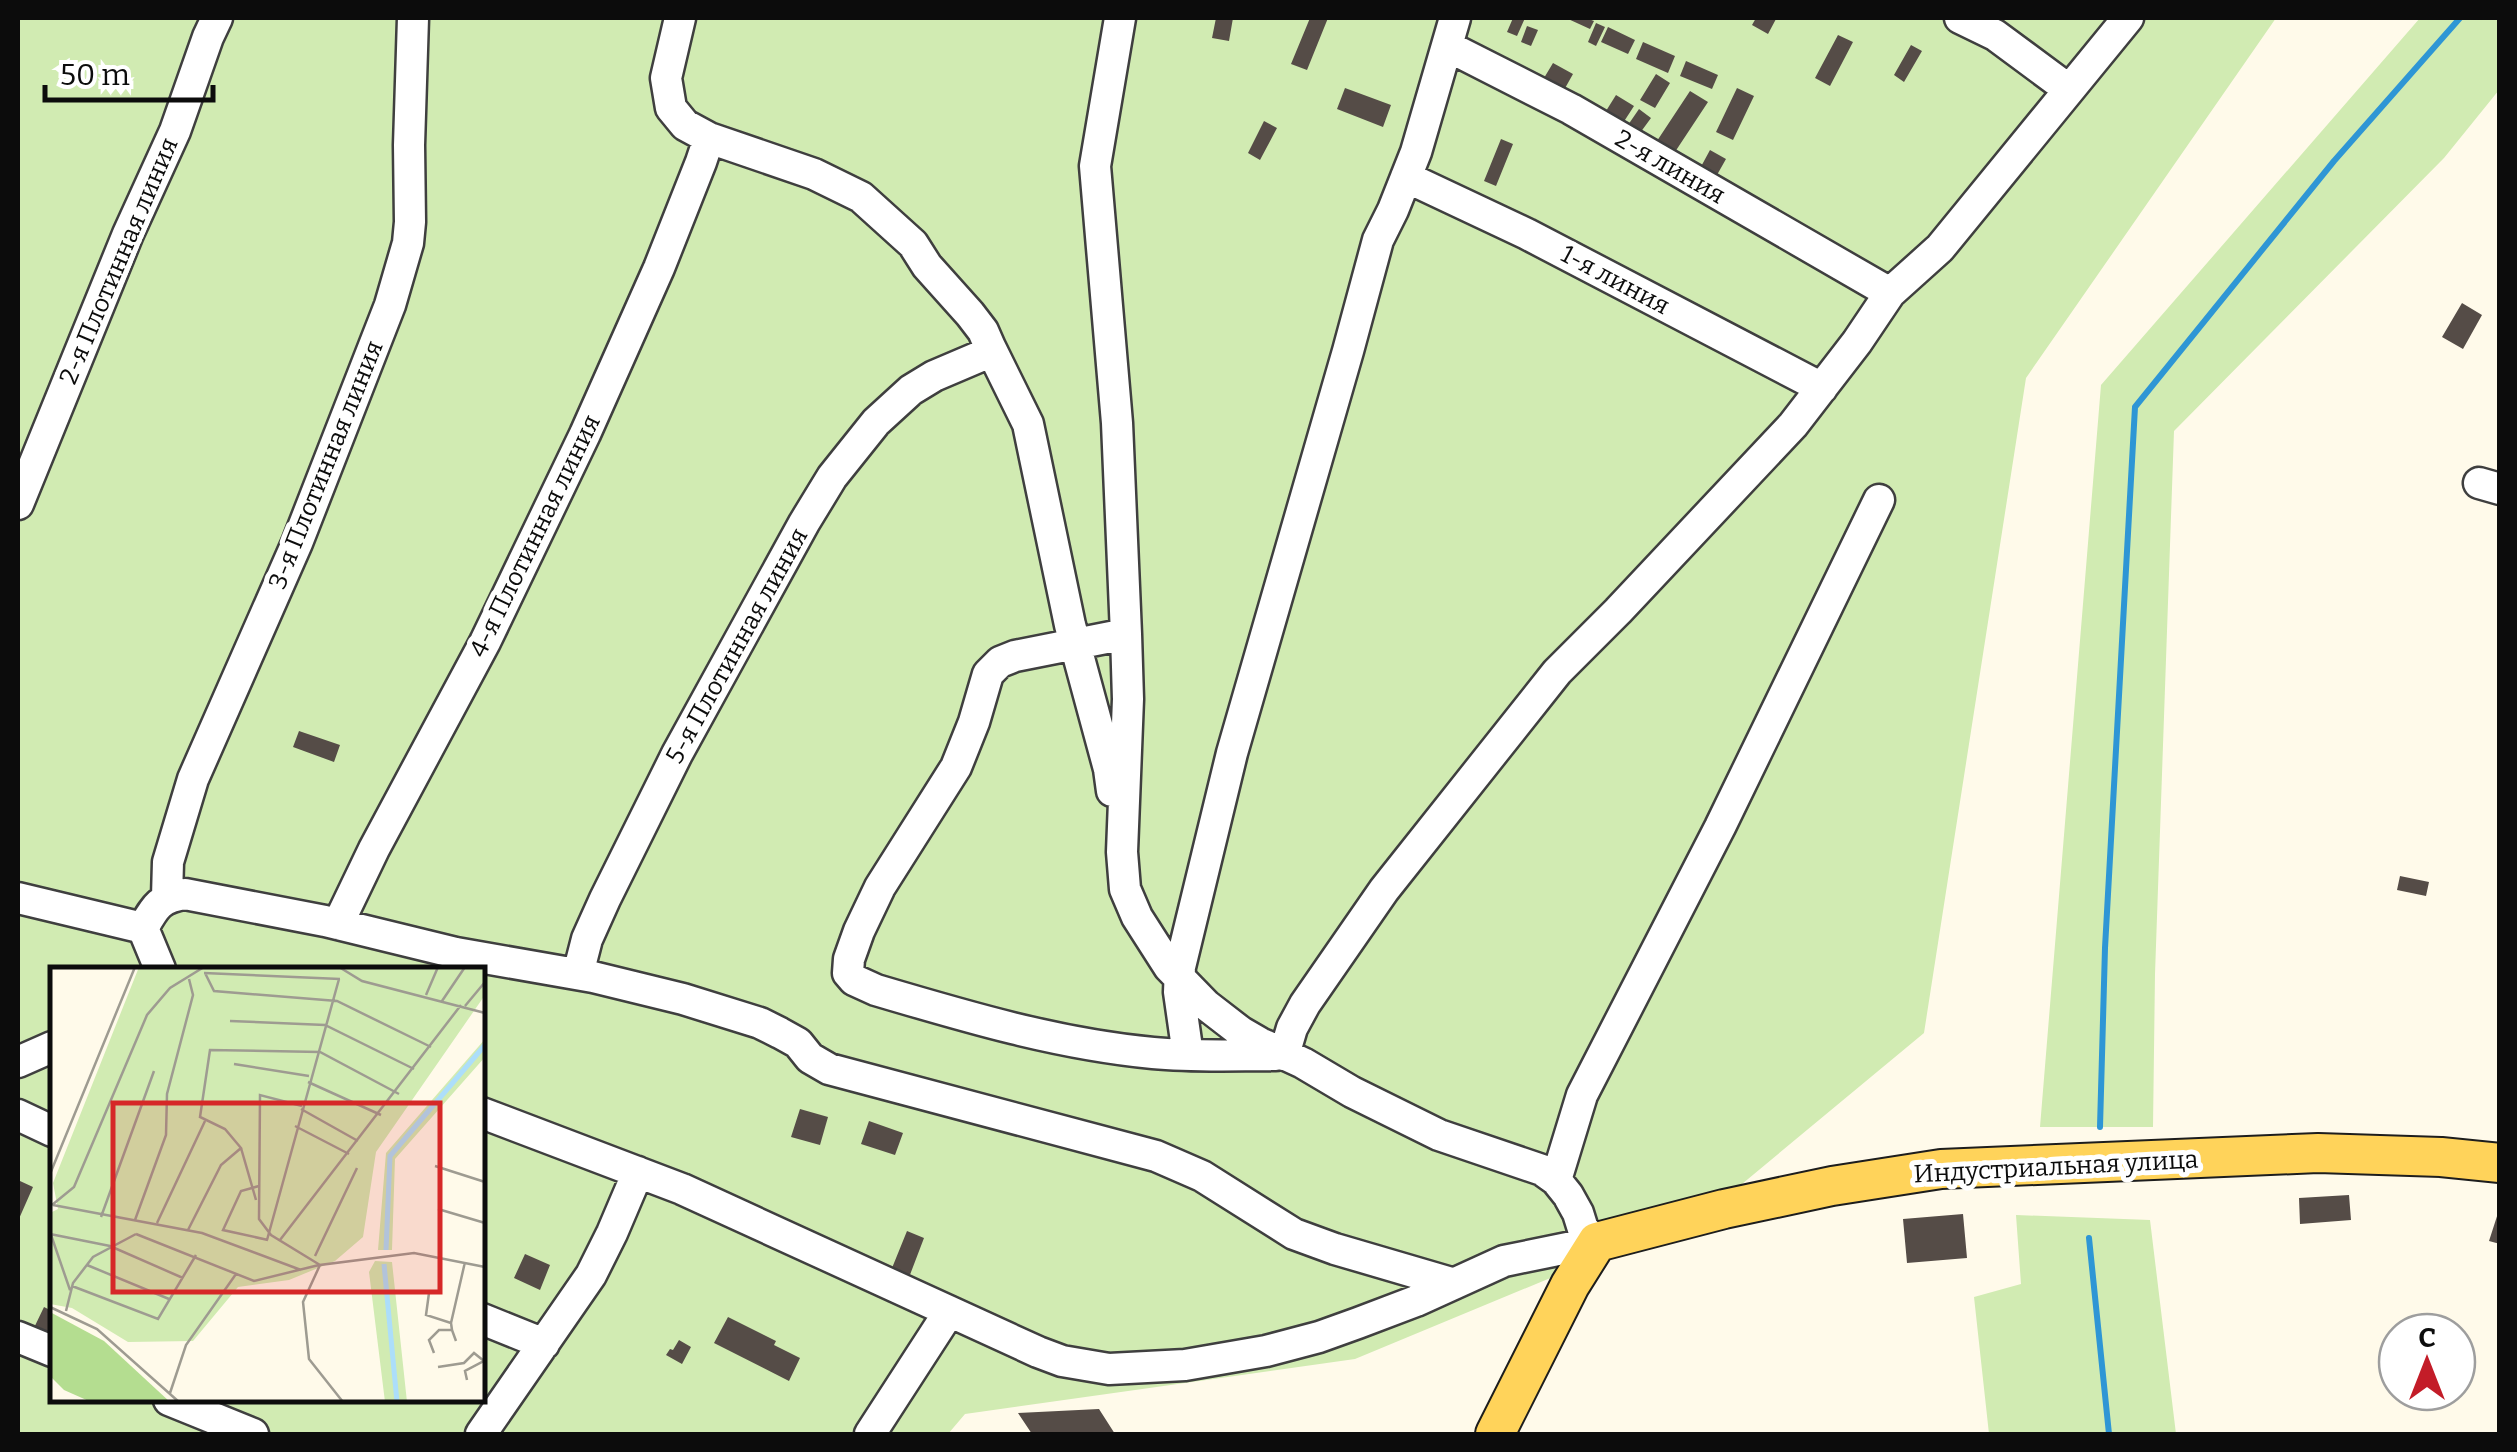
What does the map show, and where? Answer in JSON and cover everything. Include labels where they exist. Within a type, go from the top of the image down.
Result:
[{"type":"main road","name":"Индустриальная улица","points":[[1597,1242],[1724,1208],[1941,1169],[2318,1153],[2442,1156],[2500,1163]]},
{"type":"main road","points":[[1495,1434],[1570,1285],[1597,1242]]},
{"type":"street","name":"2-я Плотинная линия","points":[[18,504],[128,234],[175,131],[218,18]]},
{"type":"street","name":"3-я Плотинная линия","points":[[167,897],[168,862],[193,780],[296,543],[402,267],[410,222],[413,18]]},
{"type":"street","points":[[680,18],[668,61],[667,93],[671,108],[685,125],[708,138],[814,174],[861,196],[914,244],[927,266],[976,322],[990,348],[1028,424],[1074,642],[1109,770],[1125,889],[1169,967],[1206,1005],[1240,1032],[1438,1134],[1542,1170],[1556,1180],[1578,1212],[1583,1230],[1597,1242]]},
{"type":"street","points":[[1120,18],[1095,166],[1116,423],[1126,634],[1128,699],[1122,852]]},
{"type":"street","points":[[1960,18],[1994,35],[2068,89]]},
{"type":"street","points":[[1284,1055],[1300,1014],[1384,890],[1557,672],[1793,425],[1890,293],[1940,248],[2128,18]]},
{"type":"street","points":[[1188,1055],[1180,979],[1186,938],[1232,752],[1378,240],[1416,152],[1453,25]]},
{"type":"street","name":"2-я линия","points":[[1453,25],[1571,109],[1890,293]]},
{"type":"street","name":"4-я Плотинная линия","points":[[338,924],[484,642],[585,434],[658,268],[702,162],[708,138]]},
{"type":"street","name":"1-я линия","points":[[1406,177],[1527,234],[1822,388]]},
{"type":"street","name":"5-я Плотинная линия","points":[[578,974],[606,898],[677,754],[813,508],[850,452],[911,390],[990,348]]},
{"type":"street","points":[[1556,1180],[1582,1095],[1720,827],[1879,500]]},
{"type":"street","points":[[1126,634],[1015,656],[1000,662],[988,674],[956,767],[880,888],[854,946],[848,973],[876,990],[1020,1031],[1148,1053],[1284,1055]]},
{"type":"street","points":[[142,928],[154,908],[167,897],[185,894],[338,924],[456,953],[578,974],[683,1000],[760,1023],[798,1044],[810,1058],[828,1069],[1156,1156],[1202,1176],[1294,1234],[1452,1283]]},
{"type":"street","points":[[18,898],[142,928]]},
{"type":"street","points":[[142,928],[159,967]]},
{"type":"street","points":[[18,1062],[50,1047]]},
{"type":"street","points":[[485,1114],[682,1189],[1062,1361],[1109,1370],[1224,1359],[1319,1337],[1416,1301],[1504,1261],[1597,1242]]},
{"type":"street","points":[[18,1115],[50,1131]]},
{"type":"street","points":[[482,1434],[591,1274],[638,1172]]},
{"type":"street","points":[[870,1434],[948,1312]]},
{"type":"street","points":[[485,1320],[544,1344]]},
{"type":"street","points":[[18,1337],[50,1350]]},
{"type":"street","points":[[174,1402],[253,1434]]},
{"type":"green space","points":[[18,18],[2276,18],[2026,378],[1924,1033],[1707,1213],[1355,1359],[965,1414],[948,1434],[18,1434]]},
{"type":"green space","points":[[2420,18],[2499,18],[2499,90],[2444,158],[2174,431],[2153,1127],[2040,1127],[2101,385]]},
{"type":"green space","points":[[2016,1215],[2150,1220],[2176,1434],[1989,1434],[1974,1297],[2021,1284]]},
{"type":"building","points":[[1216,18],[1233,18],[1229,41],[1212,38]]},
{"type":"building","points":[[1310,18],[1328,18],[1307,70],[1291,64]]},
{"type":"building","points":[[1513,18],[1525,18],[1517,36],[1507,32]]},
{"type":"building","points":[[1566,18],[1586,18],[1594,21],[1590,29]]},
{"type":"building","points":[[1756,18],[1776,19],[1768,34],[1752,25]]},
{"type":"building","points":[[1596,23],[1605,27],[1596,46],[1588,42]]},
{"type":"building","points":[[1527,26],[1538,30],[1531,46],[1521,42]]},
{"type":"building","points":[[1608,27],[1635,40],[1628,54],[1601,42]]},
{"type":"building","points":[[1838,35],[1853,42],[1830,86],[1815,78]]},
{"type":"building","points":[[1643,42],[1675,56],[1668,73],[1636,59]]},
{"type":"building","points":[[1911,45],[1922,51],[1904,82],[1894,75]]},
{"type":"building","points":[[1686,61],[1718,75],[1712,89],[1680,76]]},
{"type":"building","points":[[1553,63],[1573,74],[1564,90],[1544,78]]},
{"type":"building","points":[[1656,74],[1670,83],[1655,108],[1640,100]]},
{"type":"building","points":[[1345,88],[1391,105],[1383,127],[1337,109]]},
{"type":"building","points":[[1737,88],[1754,96],[1733,140],[1716,132]]},
{"type":"building","points":[[1690,91],[1708,102],[1671,158],[1653,147]]},
{"type":"building","points":[[1616,95],[1634,106],[1623,123],[1606,111]]},
{"type":"building","points":[[1639,109],[1651,118],[1640,133],[1628,125]]},
{"type":"building","points":[[1264,121],[1277,128],[1260,160],[1248,153]]},
{"type":"building","points":[[1501,139],[1513,144],[1496,186],[1484,181]]},
{"type":"building","points":[[1710,150],[1726,159],[1713,182],[1697,174]]},
{"type":"building","points":[[2462,303],[2482,315],[2463,349],[2442,337]]},
{"type":"building","points":[[299,731],[340,745],[334,762],[293,747]]},
{"type":"building","points":[[2400,876],[2429,882],[2426,896],[2397,890]]},
{"type":"building","points":[[800,1109],[828,1117],[820,1145],[791,1137]]},
{"type":"building","points":[[869,1121],[903,1133],[895,1155],[861,1144]]},
{"type":"building","points":[[20,1181],[33,1187],[18,1221],[18,1186]]},
{"type":"building","points":[[2349,1195],[2351,1220],[2300,1224],[2299,1198]]},
{"type":"building","points":[[2500,1210],[2500,1244],[2489,1241]]},
{"type":"building","points":[[1963,1214],[1967,1258],[1907,1263],[1903,1219]]},
{"type":"building","points":[[907,1231],[924,1238],[908,1280],[890,1273]]},
{"type":"building","points":[[525,1254],[550,1265],[540,1290],[514,1278]]},
{"type":"building","points":[[44,1307],[50,1310],[46,1339],[32,1332]]},
{"type":"building","points":[[728,1317],[800,1358],[789,1381],[714,1343]]},
{"type":"building","points":[[679,1340],[691,1347],[682,1364],[666,1355]]},
{"type":"building","points":[[1099,1409],[1115,1434],[1032,1434],[1018,1413]]},
{"type":"waterway","points":[[2100,1127],[2105,948],[2135,407],[2334,161],[2460,18]]},
{"type":"waterway","points":[[2089,1238],[2109,1434]]}]
